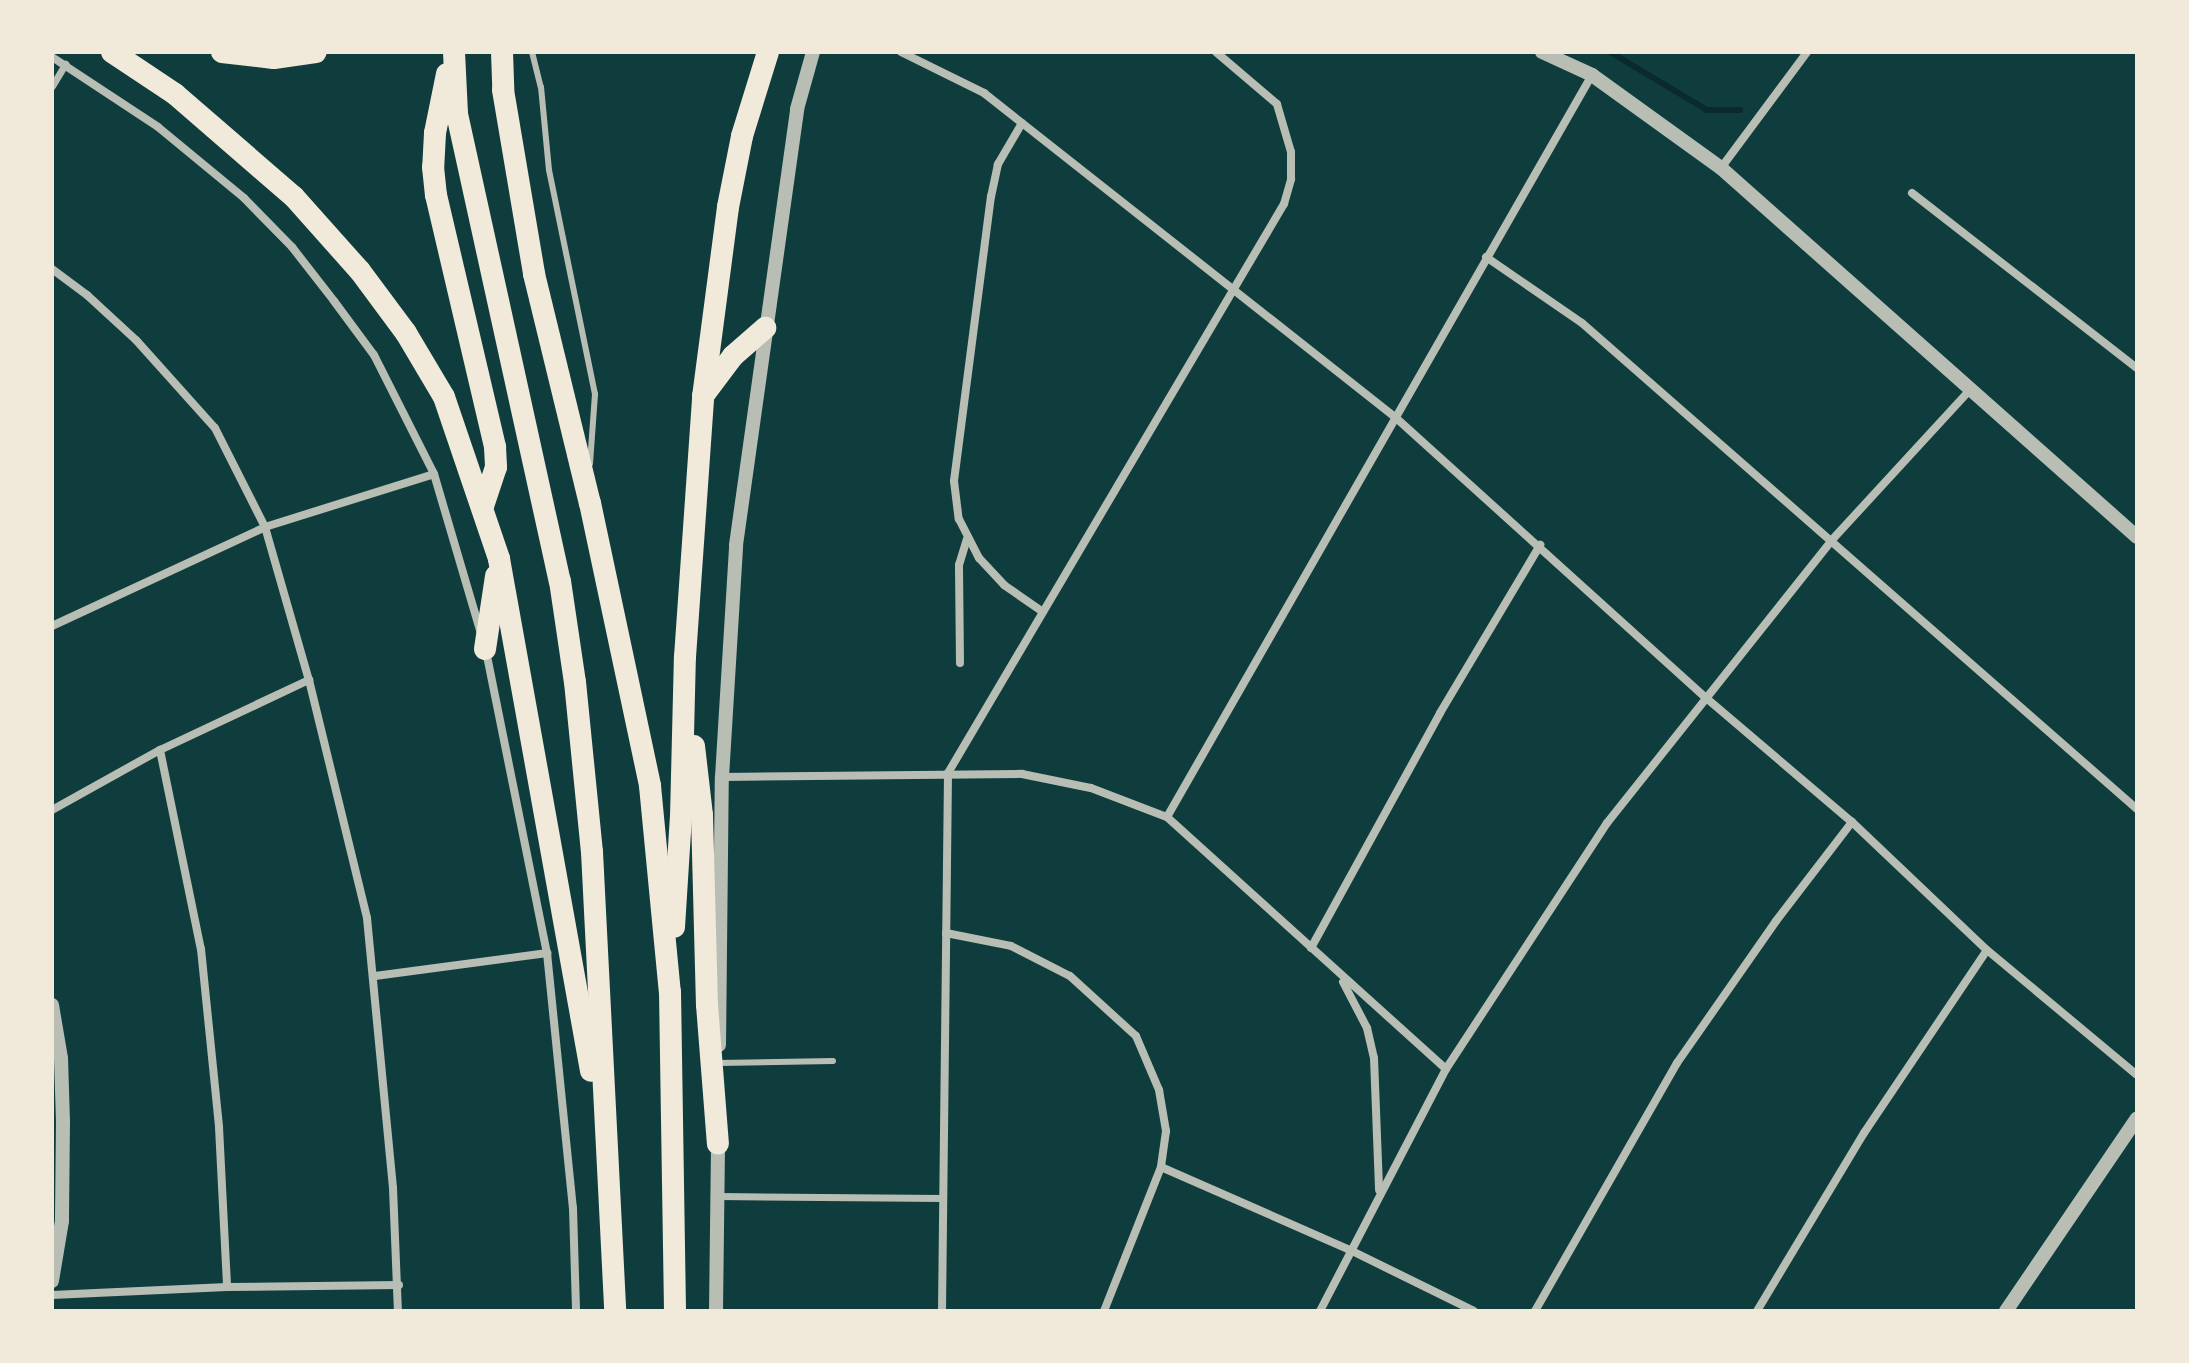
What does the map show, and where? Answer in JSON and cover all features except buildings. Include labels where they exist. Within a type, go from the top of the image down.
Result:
[{"type":"highway","points":[[112,52],[175,94],[294,197],[360,271],[406,333],[444,397],[499,559],[607,1159]]},
{"type":"highway","points":[[222,52],[274,58],[316,52]]},
{"type":"highway","points":[[452,52],[435,133],[433,167],[495,447],[496,467],[483,506]]},
{"type":"highway","points":[[452,52],[457,114],[560,581],[575,682],[592,852],[614,1311]]},
{"type":"highway","points":[[502,52],[511,145],[534,274],[590,503],[650,786],[670,992]]},
{"type":"highway","points":[[675,1311],[670,992],[681,817],[685,657],[703,397],[728,207],[742,136],[768,52]]},
{"type":"highway","points":[[703,397],[733,356],[765,328]]},
{"type":"highway","points":[[485,649],[499,559]]},
{"type":"highway","points":[[685,657],[702,815],[707,1005],[718,1144]]},
{"type":"highway","points":[[672,1145],[690,1311]]},
{"type":"street","points":[[716,1311],[722,777],[736,545],[797,109],[813,52]]},
{"type":"street","points":[[901,52],[984,93],[1237,289],[1395,417],[1705,697],[1852,822],[1987,950],[2137,1075]]},
{"type":"street","points":[[942,1311],[948,773],[1237,289],[1284,204],[1291,179],[1291,152],[1277,104],[1216,52]]},
{"type":"street","points":[[1542,52],[1592,75],[1721,168],[2137,537]]},
{"type":"street","points":[[1721,168],[1807,52]]},
{"type":"street","points":[[52,57],[184,147],[244,198],[292,247],[374,355],[434,474],[485,649],[547,953],[573,1208],[576,1311]]},
{"type":"street","points":[[52,86],[65,64]]},
{"type":"street","points":[[1167,817],[1592,75]]},
{"type":"street","points":[[1022,123],[995,175],[972,326],[954,481],[955,505],[967,539],[993,575],[1043,612]]},
{"type":"street","points":[[1912,193],[2137,368]]},
{"type":"street","points":[[1486,257],[1582,323],[2137,809]]},
{"type":"street","points":[[52,269],[87,295],[136,340],[215,428],[265,527],[309,680],[367,918],[375,976],[399,1285],[398,1311]]},
{"type":"street","points":[[1320,1311],[1446,1069],[1607,823],[1831,541],[1969,391]]},
{"type":"street","points":[[52,626],[265,527],[434,474]]},
{"type":"street","points":[[960,663],[959,565],[967,539]]},
{"type":"street","points":[[1311,948],[1440,713],[1540,545]]},
{"type":"street","points":[[52,810],[160,750],[309,680]]},
{"type":"street","points":[[160,750],[201,949],[219,1127],[227,1287]]},
{"type":"street","points":[[722,777],[1022,774],[1091,788],[1167,817],[1446,1069]]},
{"type":"street","points":[[1535,1311],[1677,1063],[1776,921],[1852,822]]},
{"type":"street","points":[[946,933],[1011,946],[1070,976],[1136,1036],[1159,1090],[1166,1131],[1161,1167],[1104,1311]]},
{"type":"street","points":[[1757,1311],[1864,1133],[1987,950]]},
{"type":"street","points":[[375,976],[547,953]]},
{"type":"street","points":[[1336,971],[1358,1005],[1374,1058],[1378,1195]]},
{"type":"street","points":[[52,1005],[61,1058],[63,1150],[62,1221],[52,1281]]},
{"type":"street","points":[[2006,1311],[2137,1118]]},
{"type":"street","points":[[1161,1167],[1350,1250],[1474,1311]]},
{"type":"street","points":[[718,1196],[943,1198]]},
{"type":"street","points":[[52,1295],[227,1287],[399,1285]]},
{"type":"lane","points":[[532,52],[541,87],[549,170],[595,394],[590,503]]},
{"type":"lane","points":[[719,1063],[833,1061]]},
{"type":"waterway","points":[[1610,52],[1707,110],[1740,110]]}]
